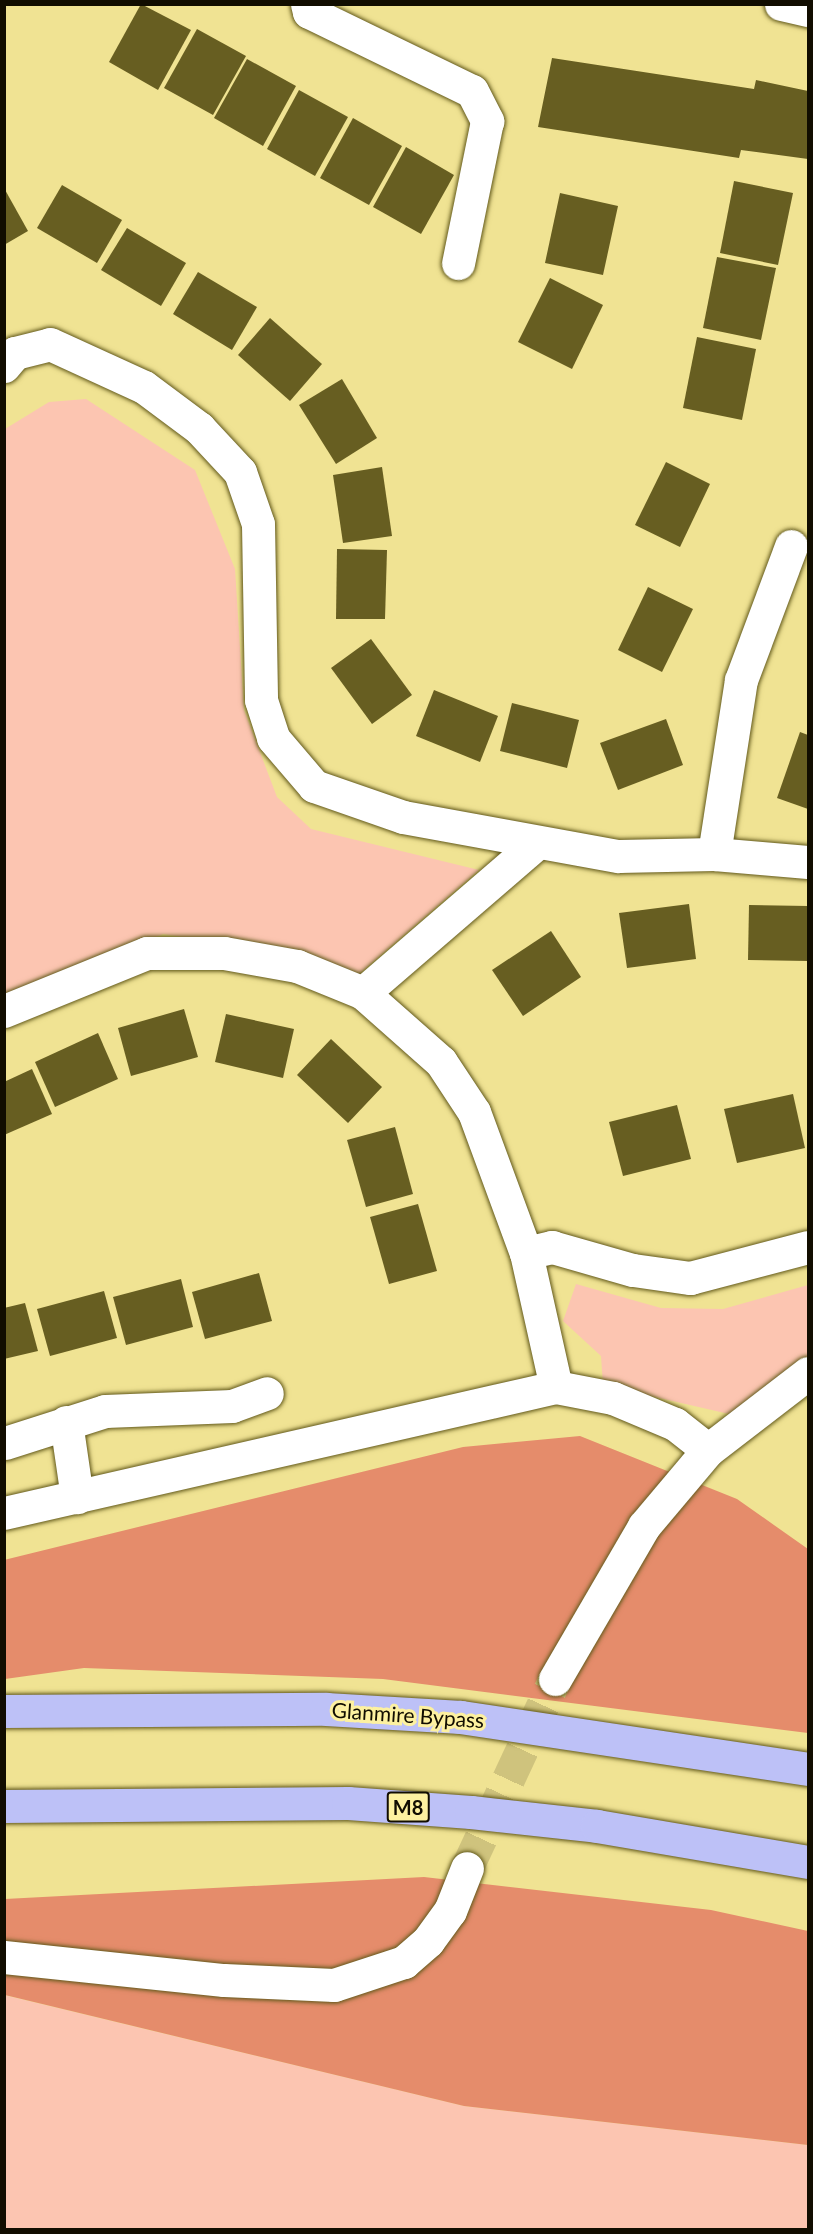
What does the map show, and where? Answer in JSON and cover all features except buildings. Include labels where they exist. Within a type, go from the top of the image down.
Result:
[{"type":"highway","name":"Glanmire Bypass","points":[[4,1711],[290,1708],[461,1717],[808,1769]]},
{"type":"highway","name":"M8","points":[[4,1806],[370,1805],[597,1826],[808,1862]]},
{"type":"street","points":[[307,4],[309,12],[472,91],[487,121],[458,263]]},
{"type":"street","points":[[782,4],[808,10]]},
{"type":"street","points":[[4,366],[15,353],[50,344],[144,387],[199,428],[240,472],[258,524],[261,700],[273,738],[314,786],[403,817],[618,856],[714,854],[808,862]]},
{"type":"street","points":[[714,854],[741,680],[791,546]]},
{"type":"street","points":[[363,993],[537,843]]},
{"type":"street","points":[[4,1011],[147,953],[224,953],[297,966],[363,993],[441,1062],[474,1112],[526,1253],[556,1387]]},
{"type":"street","points":[[526,1253],[552,1247],[633,1270],[690,1278],[808,1247]]},
{"type":"street","points":[[555,1679],[644,1526],[708,1450],[808,1373]]},
{"type":"street","points":[[4,1514],[556,1387],[613,1398],[675,1424],[708,1450]]},
{"type":"street","points":[[5,1443],[105,1411],[232,1406],[267,1394]]},
{"type":"street","points":[[66,1422],[77,1497]]},
{"type":"street","points":[[4,1957],[224,1980],[334,1985],[404,1962],[428,1941],[450,1911],[467,1868]]},
{"type":"shaded area","points":[[86,399],[195,470],[235,569],[244,710],[277,797],[311,829],[479,870],[359,974],[287,953],[163,934],[5,1000],[5,429],[49,402]]},
{"type":"shaded area","points":[[576,1284],[661,1308],[723,1309],[808,1285],[808,1356],[729,1414],[603,1385],[601,1356],[563,1321]]},
{"type":"shaded area","points":[[580,1436],[737,1499],[808,1549],[808,1733],[383,1679],[84,1668],[5,1679],[4,1560],[463,1447]]},
{"type":"shaded area","points":[[424,1877],[711,1910],[808,1931],[808,2145],[464,2106],[5,1995],[5,1899]]},
{"type":"shaded area","points":[[4,1995],[464,2106],[808,2145],[808,2229],[5,2229]]},
{"type":"tunnel","points":[[467,1868],[555,1679]]}]
